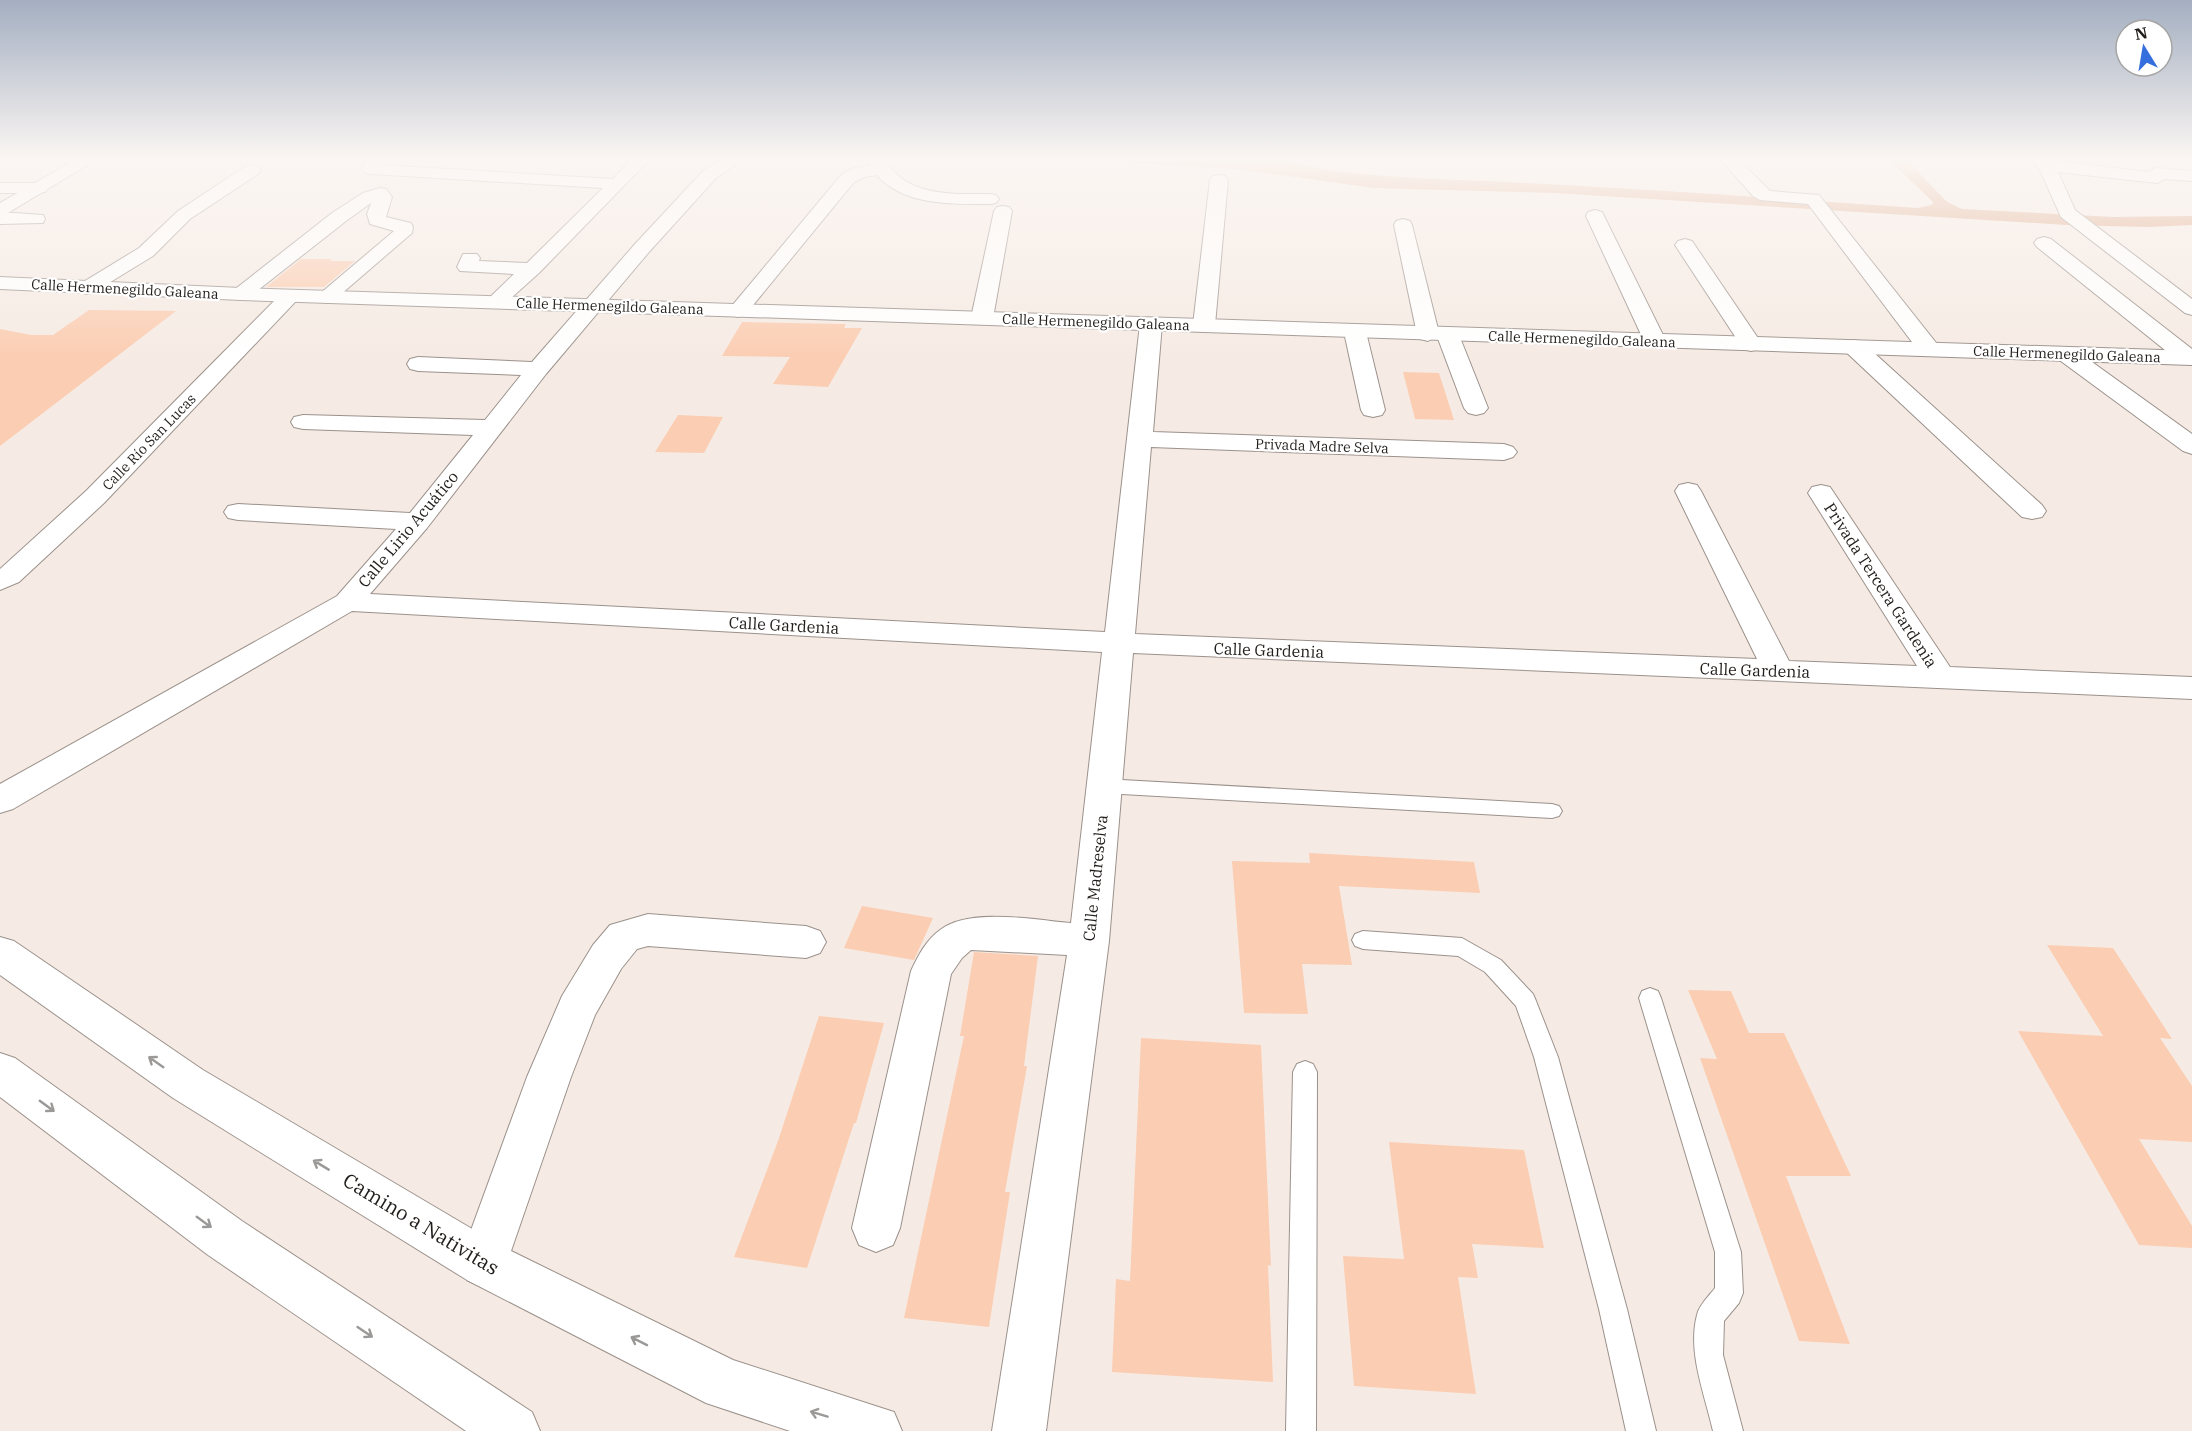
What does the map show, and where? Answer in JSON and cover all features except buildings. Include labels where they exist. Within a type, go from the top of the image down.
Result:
[{"type":"street","points":[[87,288],[146,252],[172,227]]},
{"type":"street","points":[[241,294],[328,227]]},
{"type":"street","points":[[326,297],[403,233],[403,227]]},
{"type":"street","points":[[495,302],[574,227]]},
{"type":"street","name":"Calle Lirio Acuático","points":[[0,800],[346,602],[417,522],[538,369],[663,227]]},
{"type":"street","points":[[738,311],[808,227]]},
{"type":"street","points":[[982,318],[993,227]]},
{"type":"street","points":[[1204,325],[1214,227]]},
{"type":"street","points":[[1404,227],[1438,334],[1476,408]]},
{"type":"street","points":[[1600,227],[1655,341]]},
{"type":"street","points":[[1835,227],[1929,350]]},
{"type":"street","points":[[2087,227],[2192,309]]},
{"type":"street","points":[[2044,243],[2191,358]]},
{"type":"street","points":[[1685,245],[1751,344]]},
{"type":"street","points":[[470,258],[467,267],[532,269]]},
{"type":"street","points":[[2156,263],[2192,289]]},
{"type":"street","name":"Calle Hermenegildo Galeana","points":[[0,283],[290,296],[2191,358]]},
{"type":"street","points":[[0,302],[60,286]]},
{"type":"street","name":"Calle Río San Lucas","points":[[0,581],[9,576],[95,497],[290,296]]},
{"type":"street","name":"Calle Madreselva","points":[[1019,1431],[1089,941],[1151,324]]},
{"type":"street","points":[[1355,332],[1373,410]]},
{"type":"street","points":[[1854,347],[2032,510]]},
{"type":"street","points":[[2066,354],[2192,446]]},
{"type":"street","points":[[418,364],[538,369]]},
{"type":"street","points":[[303,422],[490,428]]},
{"type":"street","name":"Privada Madre Selva","points":[[1140,439],[1504,452]]},
{"type":"street","points":[[1688,491],[1779,671]]},
{"type":"street","name":"Privada Tercera Gardenia","points":[[1821,493],[1940,677]]},
{"type":"street","points":[[237,512],[417,522]]},
{"type":"street","name":"Calle Gardenia","points":[[346,602],[1120,643],[2192,688]]},
{"type":"street","points":[[484,1263],[549,1077],[577,1009],[607,957],[624,936],[648,930],[806,942]]},
{"type":"street","points":[[876,1228],[931,971],[946,948],[962,936],[981,934],[1089,941]]},
{"type":"street","name":"Camino a Nativitas","points":[[0,953],[188,1084],[484,1263],[725,1384],[875,1431]]},
{"type":"street","points":[[0,1072],[225,1238],[513,1431]]},
{"type":"lane","points":[[1104,786],[1552,811]]},
{"type":"lane","points":[[1363,940],[1462,947],[1493,966],[1525,1001],[1546,1057],[1613,1309],[1641,1431]]},
{"type":"lane","points":[[1650,998],[1728,1252],[1730,1293],[1710,1316],[1709,1355],[1728,1431]]},
{"type":"lane","points":[[1301,1431],[1305,1072]]}]
